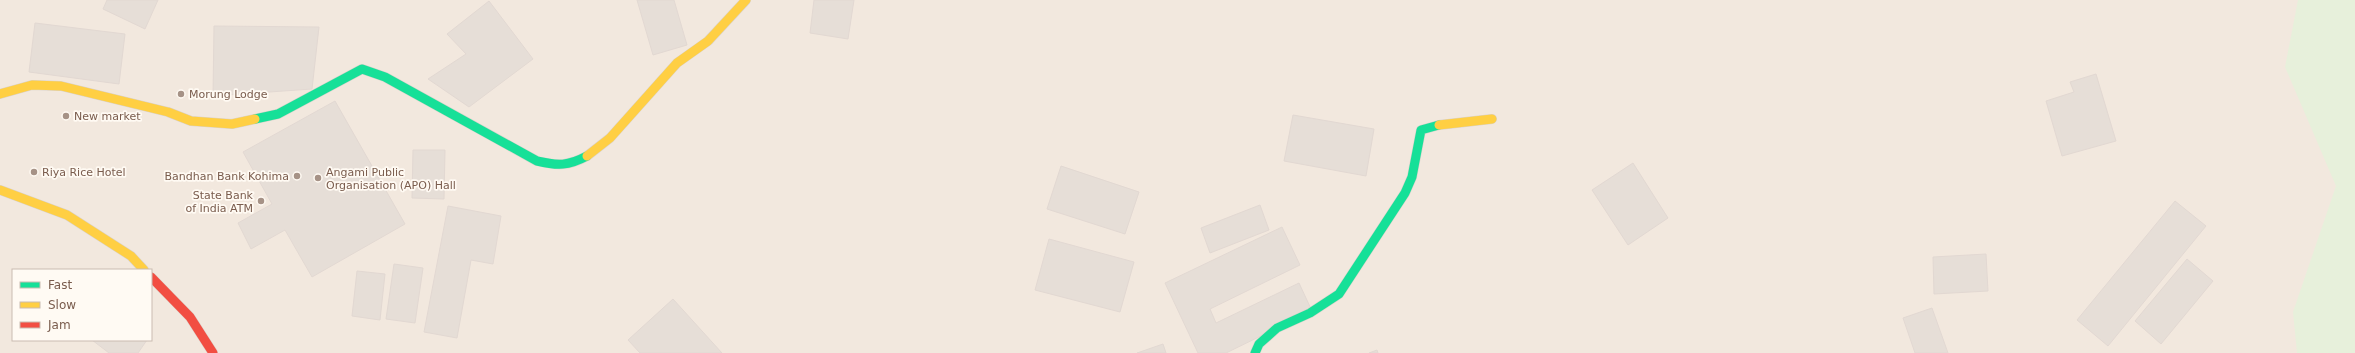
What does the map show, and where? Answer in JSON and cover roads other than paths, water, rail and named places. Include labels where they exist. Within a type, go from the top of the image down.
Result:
[{"type":"main road","points":[[0,94],[32,85],[61,86],[168,112],[191,121],[232,124],[278,114],[362,69],[385,77],[537,161],[556,166],[576,162],[597,150],[610,138],[677,63],[708,41],[746,0]]},
{"type":"main road","points":[[1255,353],[1259,344],[1277,328],[1310,313],[1339,294],[1405,193],[1412,177],[1421,130],[1436,125],[1492,118]]},
{"type":"main road","points":[[0,190],[67,215],[131,256],[143,269]]},
{"type":"main road","points":[[152,278],[190,317],[214,353]]},
{"type":"place","name":"Morung Lodge","points":[[181,94]]},
{"type":"place","name":"New market","points":[[66,116]]},
{"type":"place","name":"Riya Rice Hotel","points":[[34,172]]},
{"type":"place","name":"Bandhan Bank Kohima","points":[[297,176]]},
{"type":"place","name":"Angami Public Organisation (APO) Hall","points":[[318,178]]},
{"type":"place","name":"State Bank of India ATM","points":[[261,201]]}]
